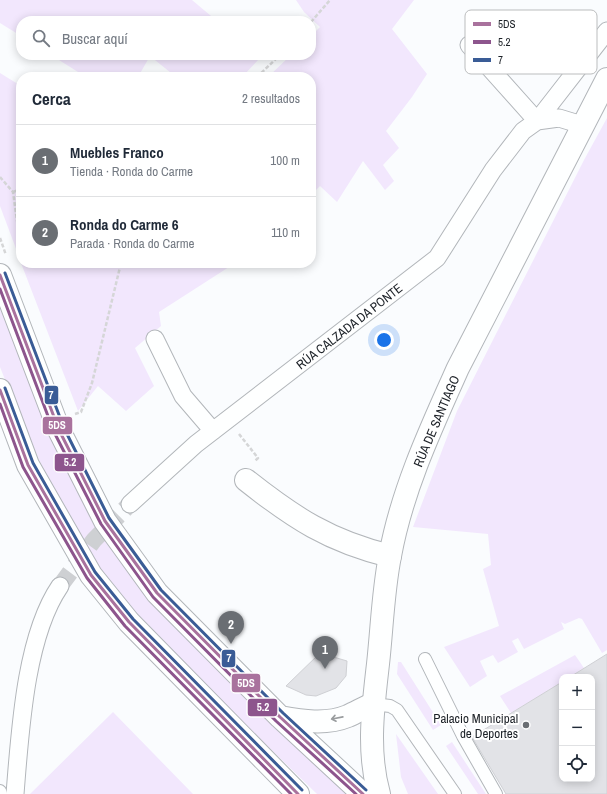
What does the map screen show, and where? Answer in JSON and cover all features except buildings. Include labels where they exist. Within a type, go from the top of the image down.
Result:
[{"type":"street","name":"RÚA CALZADA DA PONTE","points":[[597,44],[607,31]]},
{"type":"street","points":[[495,74],[537,121],[559,118],[582,125]]},
{"type":"street","name":"RÚA CALZADA DA PONTE","points":[[130,504],[212,431],[437,258],[493,170],[523,131],[537,121],[574,74]]},
{"type":"street","name":"RÚA DE SANTIAGO","points":[[379,794],[371,741],[373,704],[390,556],[406,494],[439,410],[458,368],[607,79]]},
{"type":"street","points":[[4,267],[59,430],[105,521],[157,593],[280,717],[364,794]]},
{"type":"street","points":[[155,339],[183,396],[212,431]]},
{"type":"street","points":[[0,390],[28,465],[91,575],[129,622],[298,794]]},
{"type":"street","points":[[247,473],[284,510],[308,524],[334,538],[390,556]]},
{"type":"street","points":[[15,794],[19,739],[27,684],[38,636],[53,596],[60,586]]},
{"type":"street","points":[[280,717],[309,722],[326,720],[346,716],[373,704]]},
{"type":"lane","points":[[425,659],[463,736],[496,794]]},
{"type":"lane","points":[[373,704],[390,706],[397,710],[456,794]]},
{"type":"path","points":[[316,16],[330,0]]},
{"type":"path","points":[[262,72],[275,60]]},
{"type":"path","points":[[0,177],[13,192],[16,214]]},
{"type":"path","points":[[0,238],[4,267]]},
{"type":"path","points":[[81,412],[92,383],[120,268]]},
{"type":"path","points":[[234,438],[240,434],[258,458],[247,473]]},
{"type":"shaded area","points":[[0,0],[192,0],[211,16],[16,16],[16,33],[0,23]]},
{"type":"shaded area","points":[[296,0],[414,0],[392,29],[427,74],[412,97],[386,131],[399,148],[383,165],[394,181],[385,190],[363,161],[337,202],[320,186],[316,190],[316,72],[273,72],[286,60],[316,60],[316,31],[320,27],[316,23],[316,16],[308,16]]},
{"type":"shaded area","points":[[59,60],[148,60],[141,72],[78,72]]},
{"type":"shaded area","points":[[155,60],[258,60],[247,72],[170,72]]},
{"type":"shaded area","points":[[0,73],[16,83],[16,249],[0,206]]},
{"type":"shaded area","points":[[607,118],[607,650],[602,653],[582,619],[579,618],[565,624],[561,622],[564,629],[524,649],[518,638],[512,641],[518,652],[498,663],[493,655],[480,661],[487,676],[470,687],[444,647],[499,626],[483,569],[491,565],[488,534],[413,527],[457,411],[584,160]]},
{"type":"shaded area","points":[[23,268],[227,268],[159,312],[161,326],[135,348],[154,386],[126,411],[98,386],[78,411]]},
{"type":"shaded area","points":[[0,296],[109,541],[350,794],[317,794],[155,637],[99,568],[49,482],[0,367]]},
{"type":"shaded area","points":[[575,655],[584,668],[575,674],[559,674],[559,684],[511,713],[500,696]]},
{"type":"shaded area","points":[[398,662],[401,662],[441,725],[433,730],[397,674]]},
{"type":"shaded area","points":[[113,712],[193,794],[30,794]]},
{"type":"shaded area","points":[[396,734],[438,794],[408,794],[401,777]]},
{"type":"shaded area","points":[[452,742],[486,794],[478,794],[446,746]]},
{"type":"tunnel","points":[[60,586],[94,540],[130,504]]},
{"type":"transit line","name":"7","points":[[5,273],[64,428],[109,518],[161,590],[283,713],[366,790]]},
{"type":"transit line","name":"5DS","points":[[0,275],[59,430],[105,521],[157,593],[280,717],[363,794]]},
{"type":"transit line","name":"5.2","points":[[0,289],[54,432],[101,524],[153,597],[276,721],[356,794]]},
{"type":"transit line","name":"7","points":[[5,388],[33,463],[95,572],[133,619],[302,790]]},
{"type":"transit line","name":"5DS","points":[[0,390],[28,465],[91,575],[129,622],[298,794]]},
{"type":"transit line","name":"5.2","points":[[0,404],[23,467],[87,578],[125,626],[291,794]]},
{"type":"place","name":"Ronda do Carme 6","points":[[231,644]]},
{"type":"place","name":"Muebles Franco","points":[[325,669]]},
{"type":"place","name":"Palacio Municipal de Deportes","points":[[526,725]]}]
